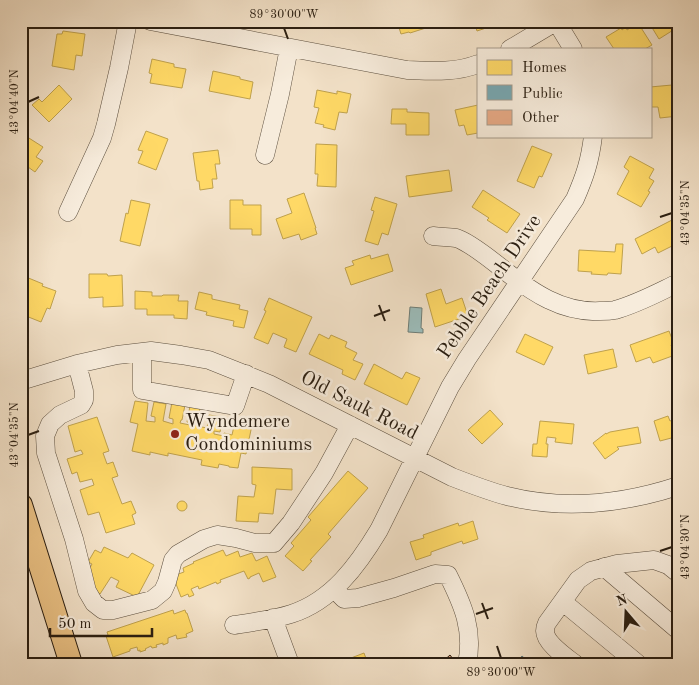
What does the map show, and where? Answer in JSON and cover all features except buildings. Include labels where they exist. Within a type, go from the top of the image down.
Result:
[{"type":"main road","points":[[21,505],[71,664]]},
{"type":"street","points":[[68,212],[104,131],[128,21]]},
{"type":"street","points":[[150,21],[407,70],[441,72],[477,64]]},
{"type":"street","points":[[512,48],[557,21],[572,48]]},
{"type":"street","points":[[265,155],[289,48]]},
{"type":"street","name":"Pebble Beach Drive","points":[[234,625],[274,618],[311,606],[342,582],[357,565],[380,530],[450,387],[575,199],[585,176],[593,138]]},
{"type":"street","points":[[433,236],[458,238],[481,252],[519,282],[538,294],[575,310],[588,312],[614,310],[643,300],[678,282]]},
{"type":"street","name":"Old Sauk Road","points":[[21,381],[77,364],[117,355],[151,351],[182,355],[208,360],[246,374],[452,477],[479,488],[509,496],[541,502],[620,501],[678,486]]},
{"type":"street","points":[[142,352],[142,390],[235,406],[246,374]]},
{"type":"street","points":[[77,364],[84,391],[84,400],[81,405],[60,415],[50,424],[44,436],[46,453],[74,539],[87,591],[94,603],[103,610],[113,610],[152,600],[163,591],[172,560],[178,554],[204,539],[217,535],[255,543],[274,543],[291,524],[324,473],[350,425]]},
{"type":"street","points":[[575,664],[550,643],[544,630],[578,580],[591,571],[617,564],[654,560],[668,565],[678,573]]},
{"type":"street","points":[[604,568],[678,630]]},
{"type":"street","points":[[334,589],[344,599],[358,598],[435,574],[448,575],[460,600],[469,633],[470,646],[467,664]]},
{"type":"street","points":[[563,602],[638,664]]},
{"type":"street","points":[[274,618],[290,664]]},
{"type":"water","points":[[410,307],[422,308],[421,328],[423,333],[408,332]]},
{"type":"place","name":"Wyndemere Condominiums","points":[[175,434]]}]
